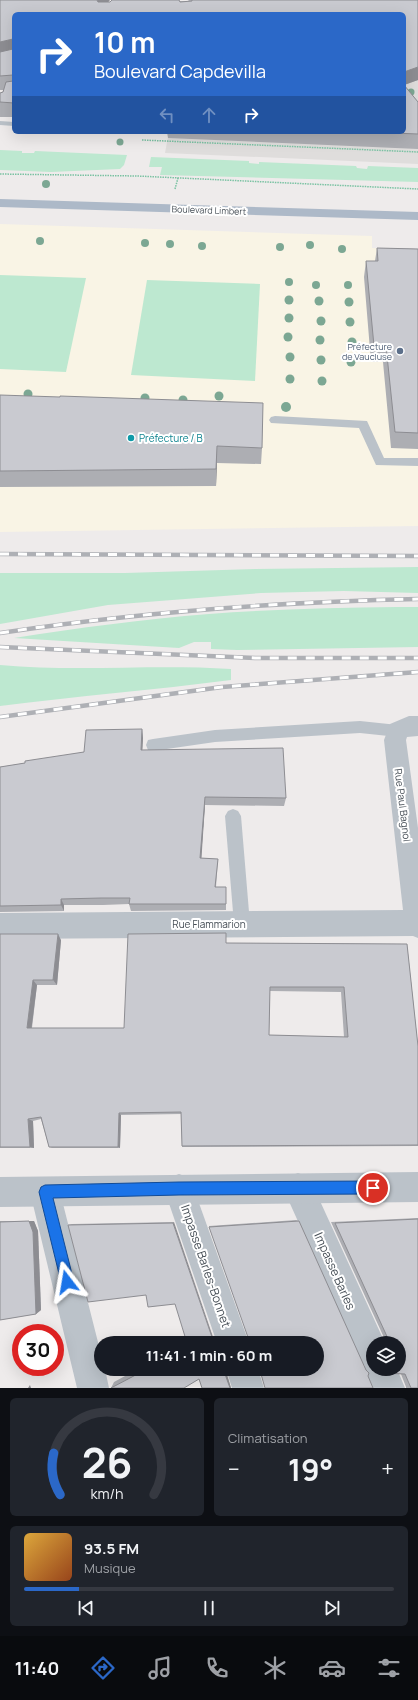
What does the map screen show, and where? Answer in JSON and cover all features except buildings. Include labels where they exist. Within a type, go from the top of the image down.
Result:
[{"type":"main road","name":"Boulevard Limbert","points":[[0,190],[276,198]]},
{"type":"main road","name":"Boulevard Limbert","points":[[0,204],[418,216]]},
{"type":"street","name":"Rue Paul Bagnol","points":[[408,728],[395,740],[418,924]]},
{"type":"street","name":"Rue Flammarion","points":[[0,926],[418,924]]},
{"type":"street","points":[[0,1192],[418,1187]]},
{"type":"street","name":"Impasse Barles","points":[[298,1188],[366,1338]]},
{"type":"street","name":"Impasse Barles-Bonnet","points":[[179,1189],[231,1336]]},
{"type":"street","points":[[45,1192],[93,1388]]},
{"type":"street","points":[[244,1376],[248,1388]]},
{"type":"street","points":[[383,1376],[389,1388]]},
{"type":"lane","points":[[0,123],[12,124]]},
{"type":"lane","points":[[275,420],[363,424],[380,462],[418,462]]},
{"type":"lane","points":[[153,745],[215,736],[360,727],[408,728]]},
{"type":"lane","points":[[232,816],[242,924]]},
{"type":"path","points":[[142,140],[408,149],[418,152]]},
{"type":"path","points":[[0,174],[137,176],[418,189]]},
{"type":"shaded area","points":[[418,34],[418,164],[165,153],[169,134],[406,134],[406,38]]},
{"type":"shaded area","name":"Préfecture de Vaucluse","points":[[0,224],[372,236],[372,248],[418,250],[418,526],[0,532]]},
{"type":"green space","points":[[0,150],[22,151],[22,153],[34,153],[35,151],[127,155],[124,165],[120,169],[51,172],[0,170]]},
{"type":"green space","points":[[151,157],[249,161],[249,163],[259,164],[259,162],[356,166],[357,168],[367,169],[368,166],[418,168],[418,182],[160,175],[162,167],[149,167]]},
{"type":"green space","points":[[0,275],[86,278],[66,372],[0,369]]},
{"type":"green space","points":[[147,280],[260,284],[255,381],[131,375]]},
{"type":"green space","points":[[418,567],[418,593],[344,591],[261,593],[108,605],[0,624],[0,573],[125,573],[255,569]]},
{"type":"green space","points":[[418,607],[418,647],[237,650],[211,649],[211,642],[194,642],[179,648],[14,638],[160,618],[232,612]]},
{"type":"green space","points":[[0,665],[58,668],[173,667],[231,669],[231,680],[0,706]]},
{"type":"railway","points":[[0,554],[418,556]]},
{"type":"railway","points":[[0,633],[104,619],[209,609],[366,600],[418,599]]},
{"type":"railway","points":[[0,647],[255,658],[418,658]]},
{"type":"railway","points":[[0,717],[222,687],[418,672]]},
{"type":"place","name":"Préfecture de Vaucluse","points":[[400,351]]},
{"type":"place","name":"Préfecture / B","points":[[131,438]]},
{"type":"route","points":[[67,1282],[45,1192],[179,1189],[373,1188]]}]
